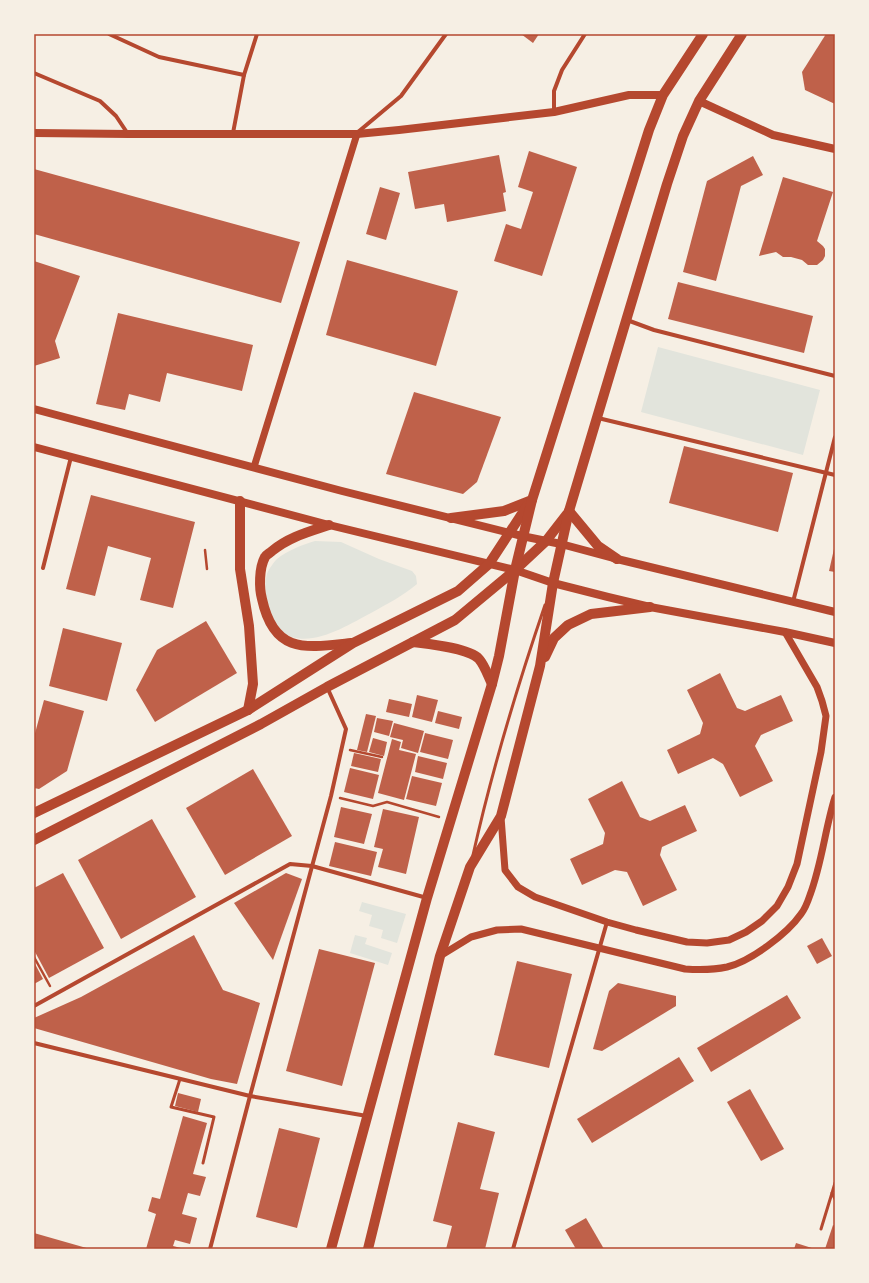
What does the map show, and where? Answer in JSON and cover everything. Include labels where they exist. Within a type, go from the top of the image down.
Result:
[{"type":"main road","points":[[332,1249],[426,898],[492,684],[499,656],[522,536],[532,500],[648,130],[663,95],[702,34]]},
{"type":"main road","points":[[368,1249],[440,956],[470,866],[500,816],[540,666],[552,583],[569,511],[625,320],[683,136],[699,101],[742,34]]},
{"type":"main road","points":[[34,133],[356,134],[554,112],[629,96],[663,95]]},
{"type":"main road","points":[[699,101],[773,135],[835,149]]},
{"type":"main road","points":[[34,410],[342,491],[835,612]]},
{"type":"main road","points":[[34,447],[329,525],[515,570],[552,583],[650,607],[785,632],[835,644]]},
{"type":"main road","points":[[451,518],[504,511],[532,500]]},
{"type":"main road","points":[[34,813],[248,710],[353,643],[458,591],[489,564],[509,532],[532,500]]},
{"type":"main road","points":[[240,501],[240,569],[249,626],[253,684],[248,710]]},
{"type":"main road","points":[[34,840],[261,724],[327,687],[455,620],[515,570],[546,541],[569,511]]},
{"type":"main road","points":[[569,511],[598,546],[617,559]]},
{"type":"main road","points":[[329,525],[300,534],[280,545],[265,557],[260,576],[261,596],[266,616],[274,630],[285,640],[298,645],[332,645],[353,643]]},
{"type":"main road","points":[[540,666],[554,638],[568,625],[591,614],[650,607]]},
{"type":"main road","points":[[414,642],[470,653],[478,659],[485,669],[492,684]]},
{"type":"street","points":[[108,34],[159,57],[244,74]]},
{"type":"street","points":[[233,133],[244,74],[257,34]]},
{"type":"street","points":[[254,467],[356,134],[401,96],[446,34]]},
{"type":"street","points":[[554,112],[554,91],[562,70],[585,34]]},
{"type":"street","points":[[34,73],[100,101],[116,116],[128,134]]},
{"type":"street","points":[[625,320],[654,330],[835,376]]},
{"type":"street","points":[[597,417],[835,475]]},
{"type":"street","points":[[793,602],[835,437]]},
{"type":"street","points":[[43,568],[71,456]]},
{"type":"street","points":[[500,816],[505,870],[518,887],[535,897],[551,904],[581,912],[607,922],[687,942],[707,943],[729,940],[746,932],[762,921],[777,906],[788,888],[797,864],[821,752],[826,716],[816,687],[785,632]]},
{"type":"street","points":[[210,1249],[332,796],[346,729],[327,687]]},
{"type":"street","points":[[440,956],[471,937],[496,930],[521,929],[685,969],[707,970],[729,966],[748,959],[766,947],[784,932],[801,914],[810,895],[835,797]]},
{"type":"street","points":[[34,1006],[290,864],[312,866],[426,898]]},
{"type":"street","points":[[513,1249],[607,922]]},
{"type":"street","points":[[34,1043],[250,1096],[367,1116]]},
{"type":"lane","points":[[470,866],[482,813],[525,662],[552,583]]},
{"type":"lane","points":[[180,1079],[171,1107],[214,1117],[203,1163]]},
{"type":"lane","points":[[821,1229],[835,1183]]},
{"type":"lane","points":[[832,1194],[835,1199]]},
{"type":"path","points":[[205,550],[207,569]]},
{"type":"path","points":[[342,748],[382,757]]},
{"type":"path","points":[[332,796],[372,806],[387,802],[450,820]]},
{"type":"path","points":[[34,957],[55,994]]},
{"type":"shaded area","points":[[658,347],[820,390],[803,455],[641,412]]},
{"type":"shaded area","points":[[315,541],[341,542],[379,559],[412,571],[416,576],[417,584],[389,603],[353,623],[333,632],[312,638],[302,639],[292,637],[278,627],[273,620],[269,611],[265,591],[265,582],[270,568],[277,559],[295,548]]},
{"type":"shaded area","points":[[362,902],[406,914],[397,943],[381,938],[383,930],[369,926],[372,915],[359,911]]},
{"type":"shaded area","points":[[355,935],[367,938],[365,944],[392,953],[388,965],[350,953]]},
{"type":"building","points":[[521,34],[539,34],[533,43]]},
{"type":"building","points":[[826,34],[835,34],[835,104],[805,90],[802,72]]},
{"type":"building","points":[[529,151],[577,167],[542,276],[494,261],[506,224],[521,229],[533,192],[518,187]]},
{"type":"building","points":[[499,155],[506,192],[503,193],[506,211],[447,222],[444,204],[415,209],[408,172]]},
{"type":"building","points":[[753,156],[763,175],[741,186],[716,281],[683,272],[707,181]]},
{"type":"building","points":[[34,169],[300,242],[281,303],[34,234]]},
{"type":"building","points":[[783,177],[833,192],[817,241],[825,249],[825,256],[817,265],[808,265],[802,260],[791,257],[783,257],[776,252],[759,256]]},
{"type":"building","points":[[380,187],[400,193],[386,240],[366,234]]},
{"type":"building","points":[[347,260],[458,291],[436,366],[326,335]]},
{"type":"building","points":[[34,261],[80,276],[55,341],[60,358],[34,366]]},
{"type":"building","points":[[678,282],[813,316],[804,353],[668,319]]},
{"type":"building","points":[[118,313],[253,345],[242,391],[167,373],[160,402],[129,394],[125,410],[96,404]]},
{"type":"building","points":[[414,392],[501,417],[477,482],[463,494],[386,474]]},
{"type":"building","points":[[684,446],[793,473],[778,532],[669,503]]},
{"type":"building","points":[[91,495],[195,522],[173,608],[140,600],[151,558],[108,546],[95,596],[66,589]]},
{"type":"building","points":[[835,549],[835,572],[829,571]]},
{"type":"building","points":[[206,621],[237,673],[155,722],[136,690],[157,650]]},
{"type":"building","points":[[63,628],[122,643],[107,701],[49,686]]},
{"type":"building","points":[[720,673],[737,708],[745,711],[781,695],[793,721],[761,735],[755,746],[773,781],[740,797],[723,764],[713,758],[678,774],[667,750],[700,734],[703,723],[687,690]]},
{"type":"building","points":[[417,695],[438,700],[432,722],[412,717]]},
{"type":"building","points":[[389,699],[412,704],[409,717],[386,712]]},
{"type":"building","points":[[44,700],[84,711],[67,771],[39,789],[34,788],[34,737]]},
{"type":"building","points":[[438,711],[462,717],[459,729],[435,723]]},
{"type":"building","points":[[366,714],[376,716],[367,752],[357,750]]},
{"type":"building","points":[[377,718],[393,721],[389,736],[374,732]]},
{"type":"building","points":[[394,723],[424,731],[418,753],[401,748],[403,740],[390,737]]},
{"type":"building","points":[[425,733],[453,740],[448,759],[420,752]]},
{"type":"building","points":[[373,738],[387,742],[384,756],[369,752]]},
{"type":"building","points":[[392,739],[401,742],[399,750],[416,754],[404,800],[378,793]]},
{"type":"building","points":[[354,753],[381,759],[378,772],[351,766]]},
{"type":"building","points":[[418,756],[447,763],[443,779],[415,772]]},
{"type":"building","points":[[350,768],[379,775],[373,799],[344,792]]},
{"type":"building","points":[[253,769],[292,836],[225,875],[186,808]]},
{"type":"building","points":[[412,776],[442,783],[436,806],[406,799]]},
{"type":"building","points":[[622,781],[640,817],[650,821],[685,805],[697,831],[662,847],[660,855],[677,890],[643,906],[627,872],[615,870],[582,885],[570,859],[603,844],[605,833],[588,799]]},
{"type":"building","points":[[341,807],[372,814],[364,844],[334,837]]},
{"type":"building","points":[[383,809],[419,817],[406,874],[378,867],[383,849],[374,847]]},
{"type":"building","points":[[152,819],[196,897],[121,939],[78,860]]},
{"type":"building","points":[[335,842],[377,852],[371,876],[329,866]]},
{"type":"building","points":[[63,873],[104,948],[49,978],[34,950],[34,888]]},
{"type":"building","points":[[286,873],[302,879],[273,960],[234,903]]},
{"type":"building","points":[[194,935],[223,990],[260,1003],[237,1084],[211,1079],[34,1028],[34,1018],[81,997]]},
{"type":"building","points":[[822,938],[832,956],[817,964],[807,946]]},
{"type":"building","points":[[319,949],[375,963],[342,1086],[286,1071]]},
{"type":"building","points":[[517,961],[572,974],[549,1068],[494,1055]]},
{"type":"building","points":[[34,962],[43,979],[34,984]]},
{"type":"building","points":[[618,983],[676,996],[676,1006],[602,1051],[593,1049],[609,991]]},
{"type":"building","points":[[787,995],[801,1018],[711,1072],[697,1048]]},
{"type":"building","points":[[679,1057],[694,1081],[592,1143],[577,1119]]},
{"type":"building","points":[[750,1089],[784,1149],[761,1161],[727,1102]]},
{"type":"building","points":[[178,1093],[201,1099],[198,1112],[175,1106]]},
{"type":"building","points":[[183,1116],[207,1123],[193,1174],[206,1177],[200,1196],[188,1193],[182,1214],[197,1218],[190,1244],[175,1240],[173,1246],[185,1249],[146,1249],[156,1214],[148,1211],[152,1197],[160,1199]]},
{"type":"building","points":[[458,1122],[495,1132],[480,1189],[499,1193],[485,1249],[446,1249],[452,1226],[433,1221]]},
{"type":"building","points":[[279,1128],[320,1138],[297,1228],[256,1217]]},
{"type":"building","points":[[586,1218],[604,1249],[576,1249],[565,1230]]},
{"type":"building","points":[[833,1225],[835,1226],[835,1249],[825,1249]]},
{"type":"building","points":[[34,1233],[90,1249],[34,1249]]},
{"type":"building","points":[[796,1243],[815,1249],[794,1249]]}]
